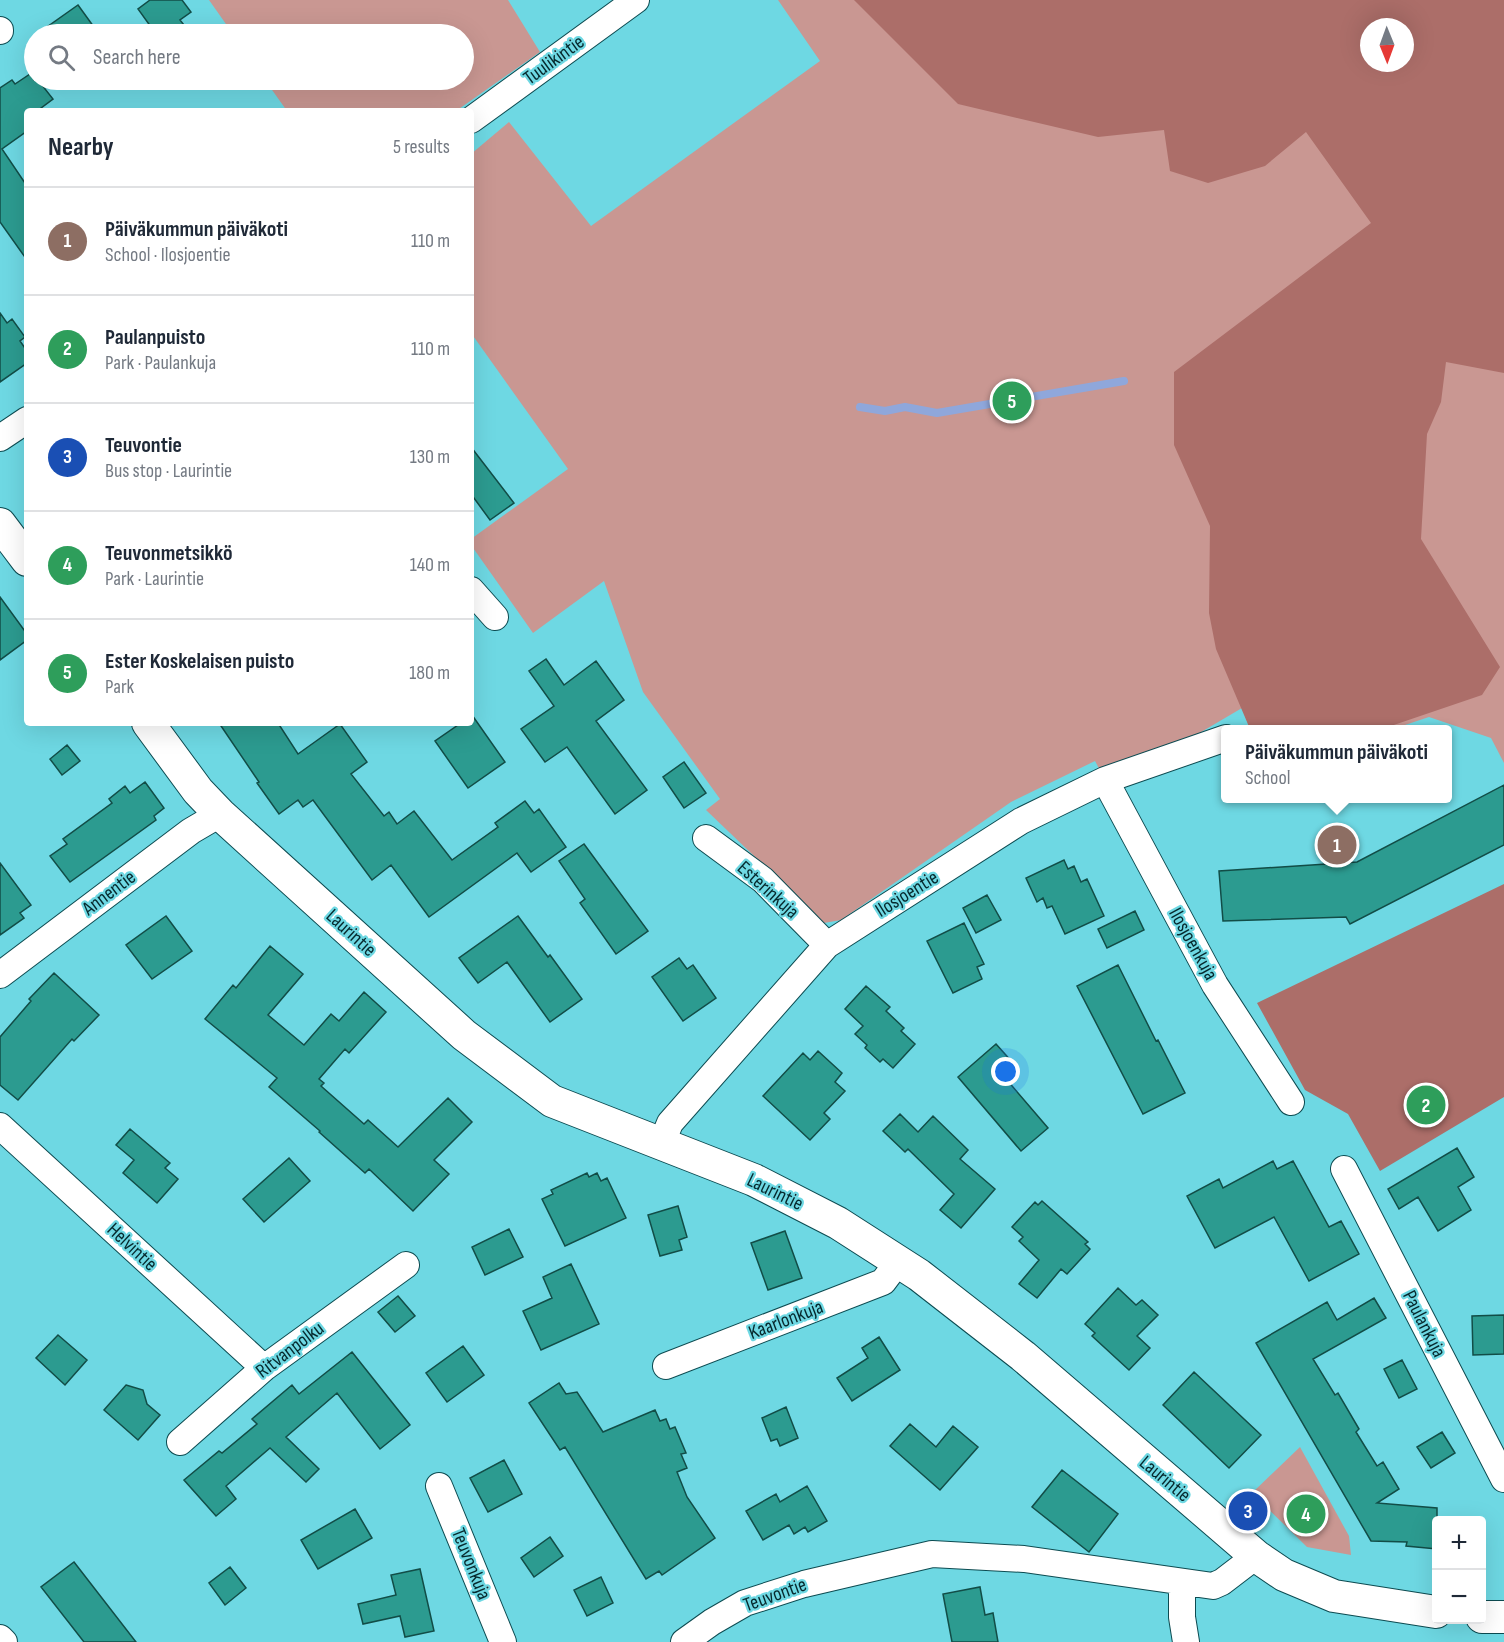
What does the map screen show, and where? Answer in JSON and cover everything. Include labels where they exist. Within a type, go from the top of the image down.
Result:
[{"type":"street","name":"Tuulikintie","points":[[474,118],[636,0]]},
{"type":"street","points":[[0,438],[24,422]]},
{"type":"street","points":[[0,524],[24,556]]},
{"type":"street","points":[[474,593],[495,617]]},
{"type":"street","name":"Laurintie","points":[[150,726],[198,791],[220,814],[473,1042],[552,1101],[754,1180],[838,1223],[919,1275],[1023,1356],[1256,1556],[1284,1575],[1334,1596],[1432,1611]]},
{"type":"street","name":"Ilosjoentie","points":[[661,1145],[670,1123],[826,945],[1021,821],[1105,780],[1221,740]]},
{"type":"street","name":"Ilosjoenkuja","points":[[1105,780],[1215,986],[1291,1102]]},
{"type":"street","name":"Annentie","points":[[0,975],[191,831],[220,814]]},
{"type":"street","name":"Esterinkuja","points":[[706,838],[763,880],[826,945]]},
{"type":"street","name":"Helvintie","points":[[0,1126],[264,1368]]},
{"type":"street","name":"Paulankuja","points":[[1344,1169],[1504,1479]]},
{"type":"street","name":"Kaarlonkuja","points":[[666,1366],[883,1282],[898,1262]]},
{"type":"street","name":"Ritvanpolku","points":[[180,1442],[264,1368],[406,1265]]},
{"type":"street","name":"Teuvonkuja","points":[[439,1486],[502,1642]]},
{"type":"street","name":"Teuvontie","points":[[684,1642],[712,1622],[746,1603],[804,1584],[932,1554],[1024,1559],[1212,1586],[1222,1582],[1256,1556]]},
{"type":"street","points":[[1182,1582],[1182,1617],[1186,1642]]},
{"type":"street","points":[[1486,1617],[1504,1617]]},
{"type":"street","points":[[0,1638],[4,1642]]},
{"type":"shaded area","points":[[209,0],[508,0],[540,52],[460,108],[285,108],[272,90],[474,90],[474,24],[226,24]]},
{"type":"shaded area","points":[[778,0],[1504,0],[1504,763],[1491,738],[1429,717],[1405,725],[1248,725],[1242,708],[1157,758],[1102,774],[1095,761],[1011,802],[841,920],[824,923],[706,810],[720,799],[643,692],[604,581],[533,633],[474,549],[474,537],[568,469],[474,337],[474,151],[509,122],[591,226],[820,61]]},
{"type":"shaded area","points":[[854,0],[1504,0],[1504,373],[1446,362],[1441,402],[1427,434],[1421,539],[1500,667],[1482,695],[1394,725],[1248,725],[1216,649],[1209,613],[1210,526],[1174,445],[1174,372],[1371,223],[1306,132],[1265,166],[1208,183],[1170,171],[1164,130],[1098,137],[958,104]]},
{"type":"shaded area","points":[[1504,884],[1504,1097],[1380,1171],[1348,1114],[1305,1090],[1257,1003]]},
{"type":"shaded area","points":[[1300,1447],[1349,1536],[1351,1555],[1307,1547],[1252,1493]]},
{"type":"building","points":[[150,0],[182,0],[191,12],[180,20],[183,24],[149,24],[138,9]]},
{"type":"building","points":[[78,5],[92,24],[51,24]]},
{"type":"building","points":[[24,78],[24,90],[46,90],[53,99],[41,108],[24,108],[24,133],[2,149],[24,182],[24,256],[0,222],[0,88],[12,80],[15,84]]},
{"type":"building","points":[[0,313],[7,323],[12,319],[24,336],[20,341],[24,347],[24,365],[0,382]]},
{"type":"building","points":[[474,451],[514,503],[490,520],[474,498]]},
{"type":"building","points":[[0,597],[24,630],[24,642],[0,660]]},
{"type":"building","points":[[546,659],[564,685],[596,661],[624,700],[596,721],[647,790],[615,814],[567,747],[545,762],[521,729],[554,706],[529,671]]},
{"type":"building","points":[[474,718],[505,762],[468,788],[435,741],[457,726],[474,726]]},
{"type":"building","points":[[221,726],[280,726],[298,754],[337,726],[341,726],[367,762],[351,774],[384,816],[389,812],[397,824],[414,811],[452,860],[498,827],[495,823],[525,801],[534,813],[539,809],[566,847],[531,872],[517,853],[429,917],[391,865],[372,880],[313,800],[303,807],[298,800],[279,814],[257,783],[259,782]]},
{"type":"building","points":[[67,745],[80,761],[62,775],[50,759]]},
{"type":"building","points":[[684,762],[706,793],[684,808],[663,777]]},
{"type":"building","points":[[145,782],[164,808],[154,816],[156,820],[70,882],[50,856],[67,844],[63,839],[112,803],[109,799],[125,786],[130,793]]},
{"type":"building","points":[[1504,785],[1504,845],[1350,924],[1346,917],[1223,921],[1219,871],[1357,862]]},
{"type":"building","points":[[584,844],[648,931],[616,954],[580,903],[585,899],[559,861]]},
{"type":"building","points":[[1064,860],[1068,869],[1074,866],[1081,882],[1087,879],[1104,916],[1065,934],[1052,906],[1047,908],[1043,898],[1037,902],[1026,878]]},
{"type":"building","points":[[0,863],[31,905],[20,913],[24,918],[0,935]]},
{"type":"building","points":[[987,895],[1001,920],[976,933],[963,908]]},
{"type":"building","points":[[1135,911],[1144,930],[1107,948],[1098,929]]},
{"type":"building","points":[[166,916],[192,951],[152,979],[126,945]]},
{"type":"building","points":[[518,916],[582,999],[550,1022],[507,962],[478,983],[459,958]]},
{"type":"building","points":[[964,923],[984,964],[977,967],[982,979],[953,993],[927,941]]},
{"type":"building","points":[[270,946],[303,974],[268,1015],[304,1045],[331,1014],[339,1021],[364,992],[386,1012],[349,1053],[345,1049],[319,1079],[324,1083],[321,1086],[364,1124],[368,1120],[398,1147],[448,1098],[472,1122],[434,1160],[449,1174],[413,1211],[369,1169],[365,1173],[269,1087],[277,1078],[205,1019],[233,985],[236,988]]},
{"type":"building","points":[[679,958],[687,969],[693,965],[716,998],[683,1021],[652,977]]},
{"type":"building","points":[[1118,965],[1185,1093],[1143,1114],[1077,986]]},
{"type":"building","points":[[54,973],[99,1015],[74,1041],[72,1039],[18,1100],[0,1085],[0,1037],[31,1001],[29,999]]},
{"type":"building","points":[[866,986],[890,1007],[886,1011],[904,1028],[901,1031],[915,1044],[893,1068],[883,1059],[880,1062],[865,1048],[867,1045],[855,1034],[863,1026],[845,1009]]},
{"type":"building","points":[[996,1044],[1013,1063],[1001,1073],[1048,1128],[1021,1151],[958,1077]]},
{"type":"building","points":[[818,1051],[842,1073],[835,1082],[845,1091],[824,1113],[830,1119],[810,1140],[763,1096],[803,1053],[810,1060]]},
{"type":"building","points":[[900,1114],[918,1132],[933,1116],[968,1150],[960,1159],[995,1189],[961,1228],[940,1210],[954,1194],[908,1149],[905,1152],[883,1131]]},
{"type":"building","points":[[130,1129],[170,1163],[165,1168],[178,1179],[157,1203],[123,1173],[134,1160],[116,1145]]},
{"type":"building","points":[[1457,1148],[1474,1177],[1458,1187],[1471,1210],[1438,1231],[1418,1197],[1399,1209],[1388,1189]]},
{"type":"building","points":[[289,1158],[310,1181],[264,1222],[243,1199]]},
{"type":"building","points":[[1273,1161],[1277,1169],[1293,1161],[1329,1227],[1341,1221],[1359,1254],[1309,1281],[1274,1217],[1215,1248],[1187,1196],[1219,1179],[1223,1188]]},
{"type":"building","points":[[587,1173],[589,1177],[597,1173],[601,1181],[607,1178],[626,1218],[565,1246],[542,1199],[553,1194],[551,1190]]},
{"type":"building","points":[[1042,1201],[1088,1242],[1085,1244],[1090,1249],[1067,1274],[1061,1269],[1037,1298],[1019,1284],[1039,1260],[1019,1241],[1023,1237],[1012,1227],[1035,1202],[1038,1205]]},
{"type":"building","points":[[678,1206],[687,1237],[679,1240],[682,1250],[660,1256],[648,1215]]},
{"type":"building","points":[[509,1229],[523,1257],[485,1275],[472,1247]]},
{"type":"building","points":[[785,1231],[802,1278],[768,1290],[751,1243]]},
{"type":"building","points":[[571,1264],[599,1324],[541,1350],[523,1311],[552,1298],[543,1277]]},
{"type":"building","points":[[1118,1288],[1136,1305],[1142,1300],[1158,1315],[1137,1336],[1150,1348],[1129,1370],[1092,1336],[1095,1333],[1085,1324]]},
{"type":"building","points":[[398,1296],[415,1316],[395,1332],[378,1312]]},
{"type":"building","points":[[1374,1298],[1386,1318],[1313,1359],[1335,1395],[1338,1393],[1359,1429],[1356,1432],[1377,1466],[1383,1462],[1399,1489],[1377,1503],[1437,1508],[1437,1516],[1432,1516],[1432,1549],[1406,1546],[1407,1542],[1371,1541],[1256,1343],[1327,1302],[1337,1320]]},
{"type":"building","points":[[1504,1315],[1504,1354],[1473,1355],[1472,1316]]},
{"type":"building","points":[[58,1335],[87,1360],[65,1385],[36,1358]]},
{"type":"building","points":[[879,1337],[900,1370],[852,1401],[837,1378],[868,1358],[862,1348]]},
{"type":"building","points":[[463,1346],[484,1375],[447,1402],[426,1373]]},
{"type":"building","points":[[352,1352],[410,1425],[380,1449],[337,1393],[286,1437],[319,1469],[306,1482],[270,1448],[226,1486],[236,1499],[216,1516],[184,1480],[257,1424],[252,1419],[292,1385],[299,1394]]},
{"type":"building","points":[[1402,1360],[1417,1389],[1399,1398],[1384,1369]]},
{"type":"building","points":[[1194,1372],[1261,1435],[1229,1468],[1163,1405]]},
{"type":"building","points":[[559,1383],[566,1394],[577,1392],[603,1432],[655,1410],[660,1421],[666,1419],[670,1429],[675,1427],[686,1453],[681,1454],[687,1468],[677,1472],[687,1497],[715,1538],[662,1575],[659,1571],[646,1579],[565,1447],[560,1450],[529,1403]]},
{"type":"building","points":[[126,1385],[143,1390],[147,1404],[160,1415],[138,1440],[104,1410]]},
{"type":"building","points":[[786,1407],[798,1438],[780,1446],[777,1439],[771,1441],[762,1418]]},
{"type":"building","points":[[910,1424],[936,1447],[953,1426],[978,1447],[940,1490],[890,1446]]},
{"type":"building","points":[[1442,1432],[1455,1453],[1431,1468],[1417,1447]]},
{"type":"building","points":[[504,1460],[522,1494],[488,1512],[470,1478]]},
{"type":"building","points":[[1062,1470],[1118,1514],[1089,1552],[1032,1507]]},
{"type":"building","points":[[807,1486],[827,1521],[808,1532],[805,1527],[794,1534],[789,1525],[763,1540],[746,1511],[776,1494],[780,1502]]},
{"type":"building","points":[[355,1509],[372,1538],[318,1569],[301,1540]]},
{"type":"building","points":[[550,1537],[563,1556],[534,1577],[521,1558]]},
{"type":"building","points":[[74,1562],[136,1642],[84,1642],[41,1587]]},
{"type":"building","points":[[230,1567],[246,1588],[225,1605],[209,1583]]},
{"type":"building","points":[[420,1569],[434,1631],[405,1637],[400,1616],[363,1624],[358,1604],[396,1595],[391,1575]]},
{"type":"building","points":[[601,1577],[613,1603],[587,1616],[574,1590]]},
{"type":"building","points":[[980,1587],[985,1615],[993,1613],[998,1642],[952,1642],[943,1594]]},
{"type":"waterway","points":[[860,407],[885,411],[905,407],[937,413],[1124,381]]},
{"type":"place","name":"Ester Koskelaisen puisto","points":[[1012,401]]},
{"type":"place","name":"Päiväkummun päiväkoti","points":[[1337,845]]},
{"type":"place","name":"Paulanpuisto","points":[[1426,1105]]},
{"type":"place","name":"Teuvontie","points":[[1248,1511]]},
{"type":"place","name":"Teuvonmetsikkö","points":[[1306,1514]]}]
